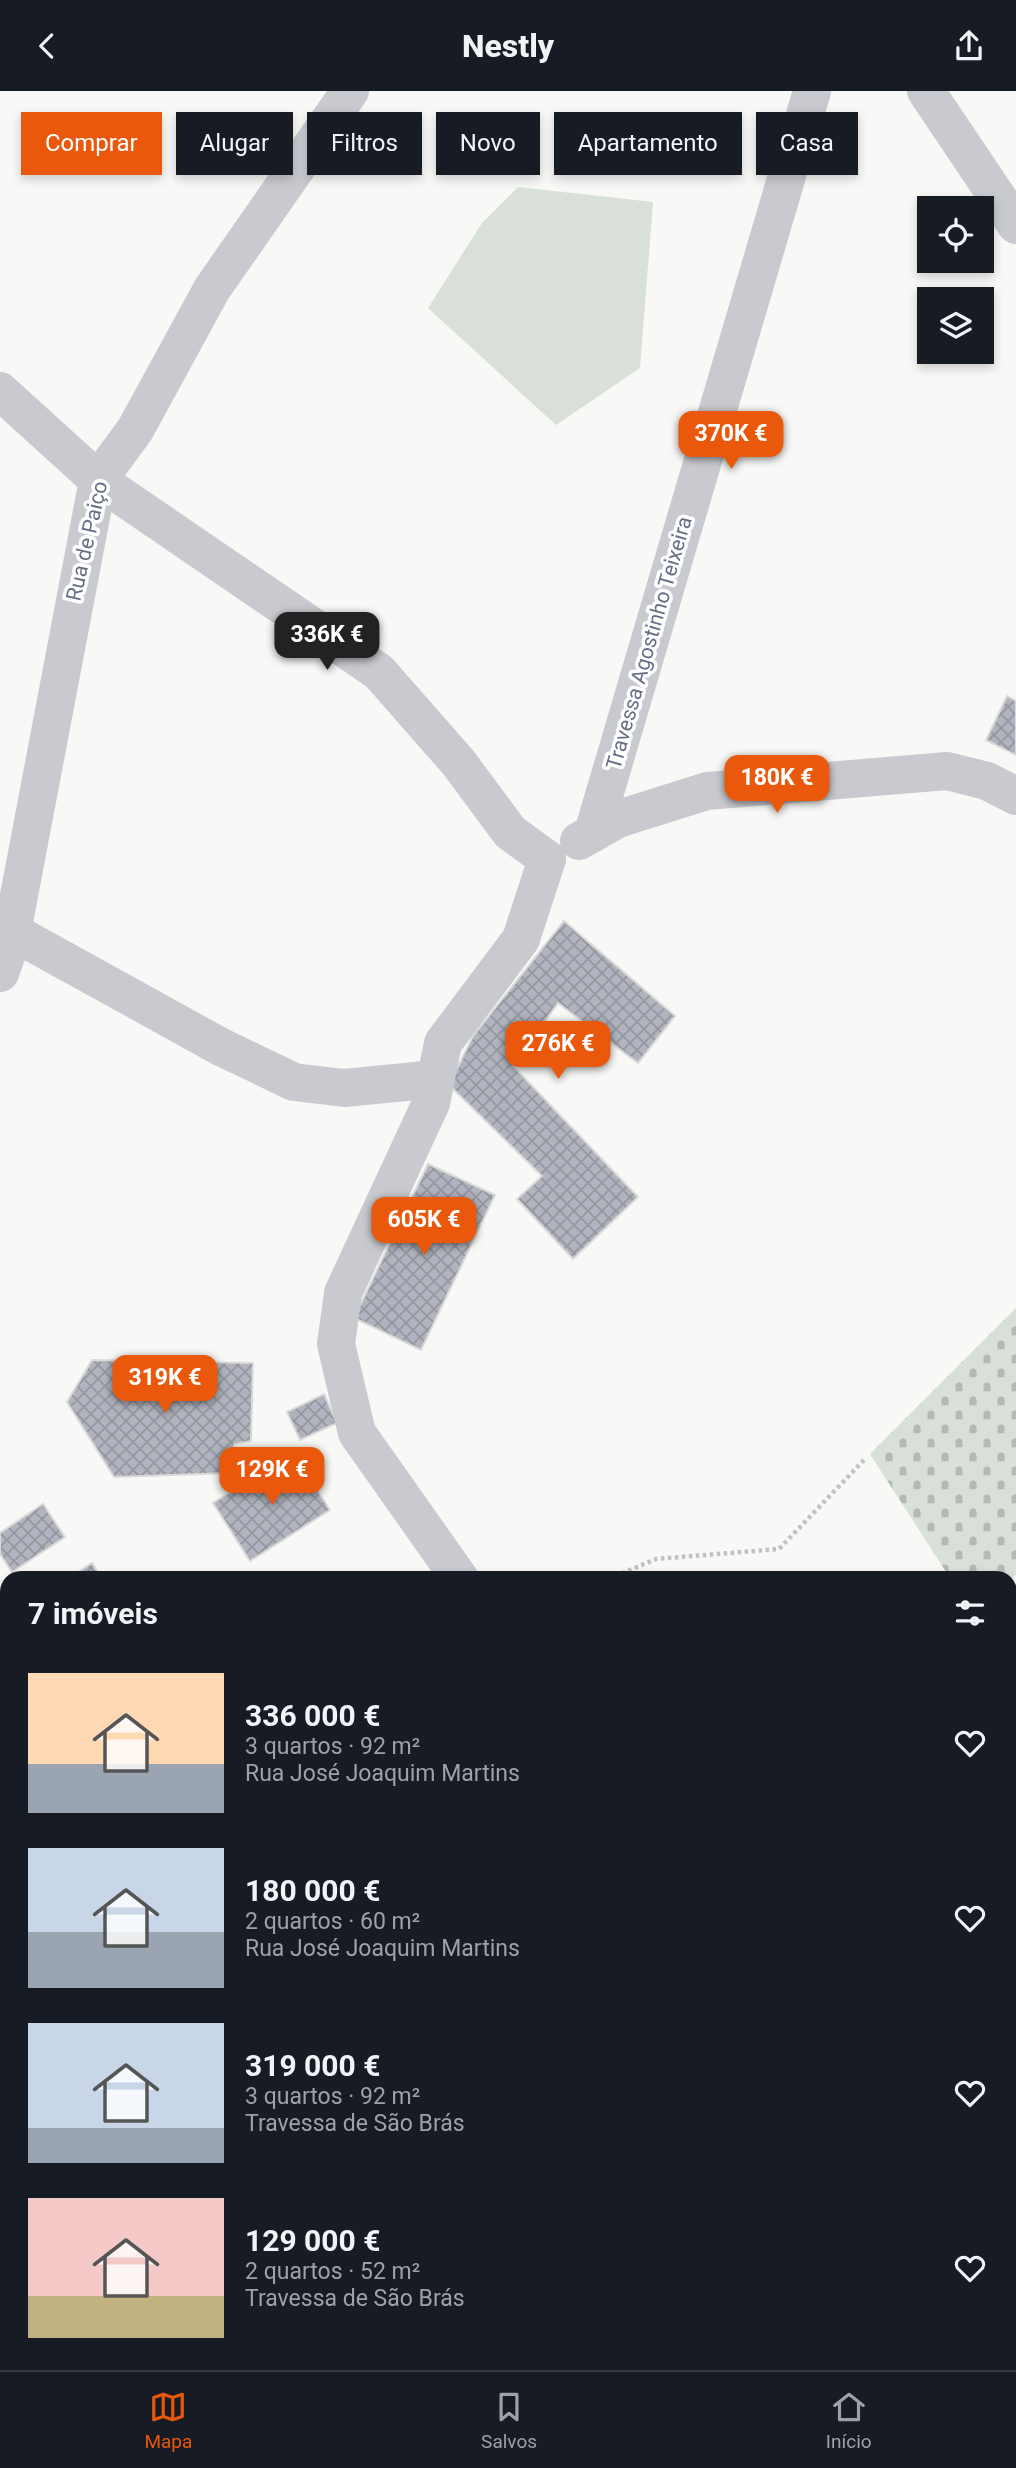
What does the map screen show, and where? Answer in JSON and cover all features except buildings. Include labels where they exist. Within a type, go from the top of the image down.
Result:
[{"type":"street","name":"Rua de Paiço","points":[[0,973],[11,931],[98,480],[135,430],[212,289],[350,91]]},
{"type":"street","name":"Travessa Agostinho Teixeira","points":[[593,834],[813,91]]},
{"type":"street","points":[[926,91],[1016,225]]},
{"type":"street","points":[[0,391],[98,480],[379,672],[458,762],[510,832],[526,847],[547,859]]},
{"type":"street","points":[[454,1571],[357,1433],[336,1344],[343,1293],[431,1103],[443,1043],[521,939],[547,859],[618,819],[707,791],[947,771],[987,781],[1016,796]]},
{"type":"street","points":[[11,931],[221,1047],[294,1082],[344,1088],[436,1079]]},
{"type":"path","points":[[628,1571],[656,1559],[779,1549],[864,1460]]},
{"type":"green space","points":[[518,187],[653,202],[640,368],[556,425],[428,308],[482,223]]},
{"type":"green space","points":[[1016,1308],[1016,1571],[945,1571],[870,1454]]}]
